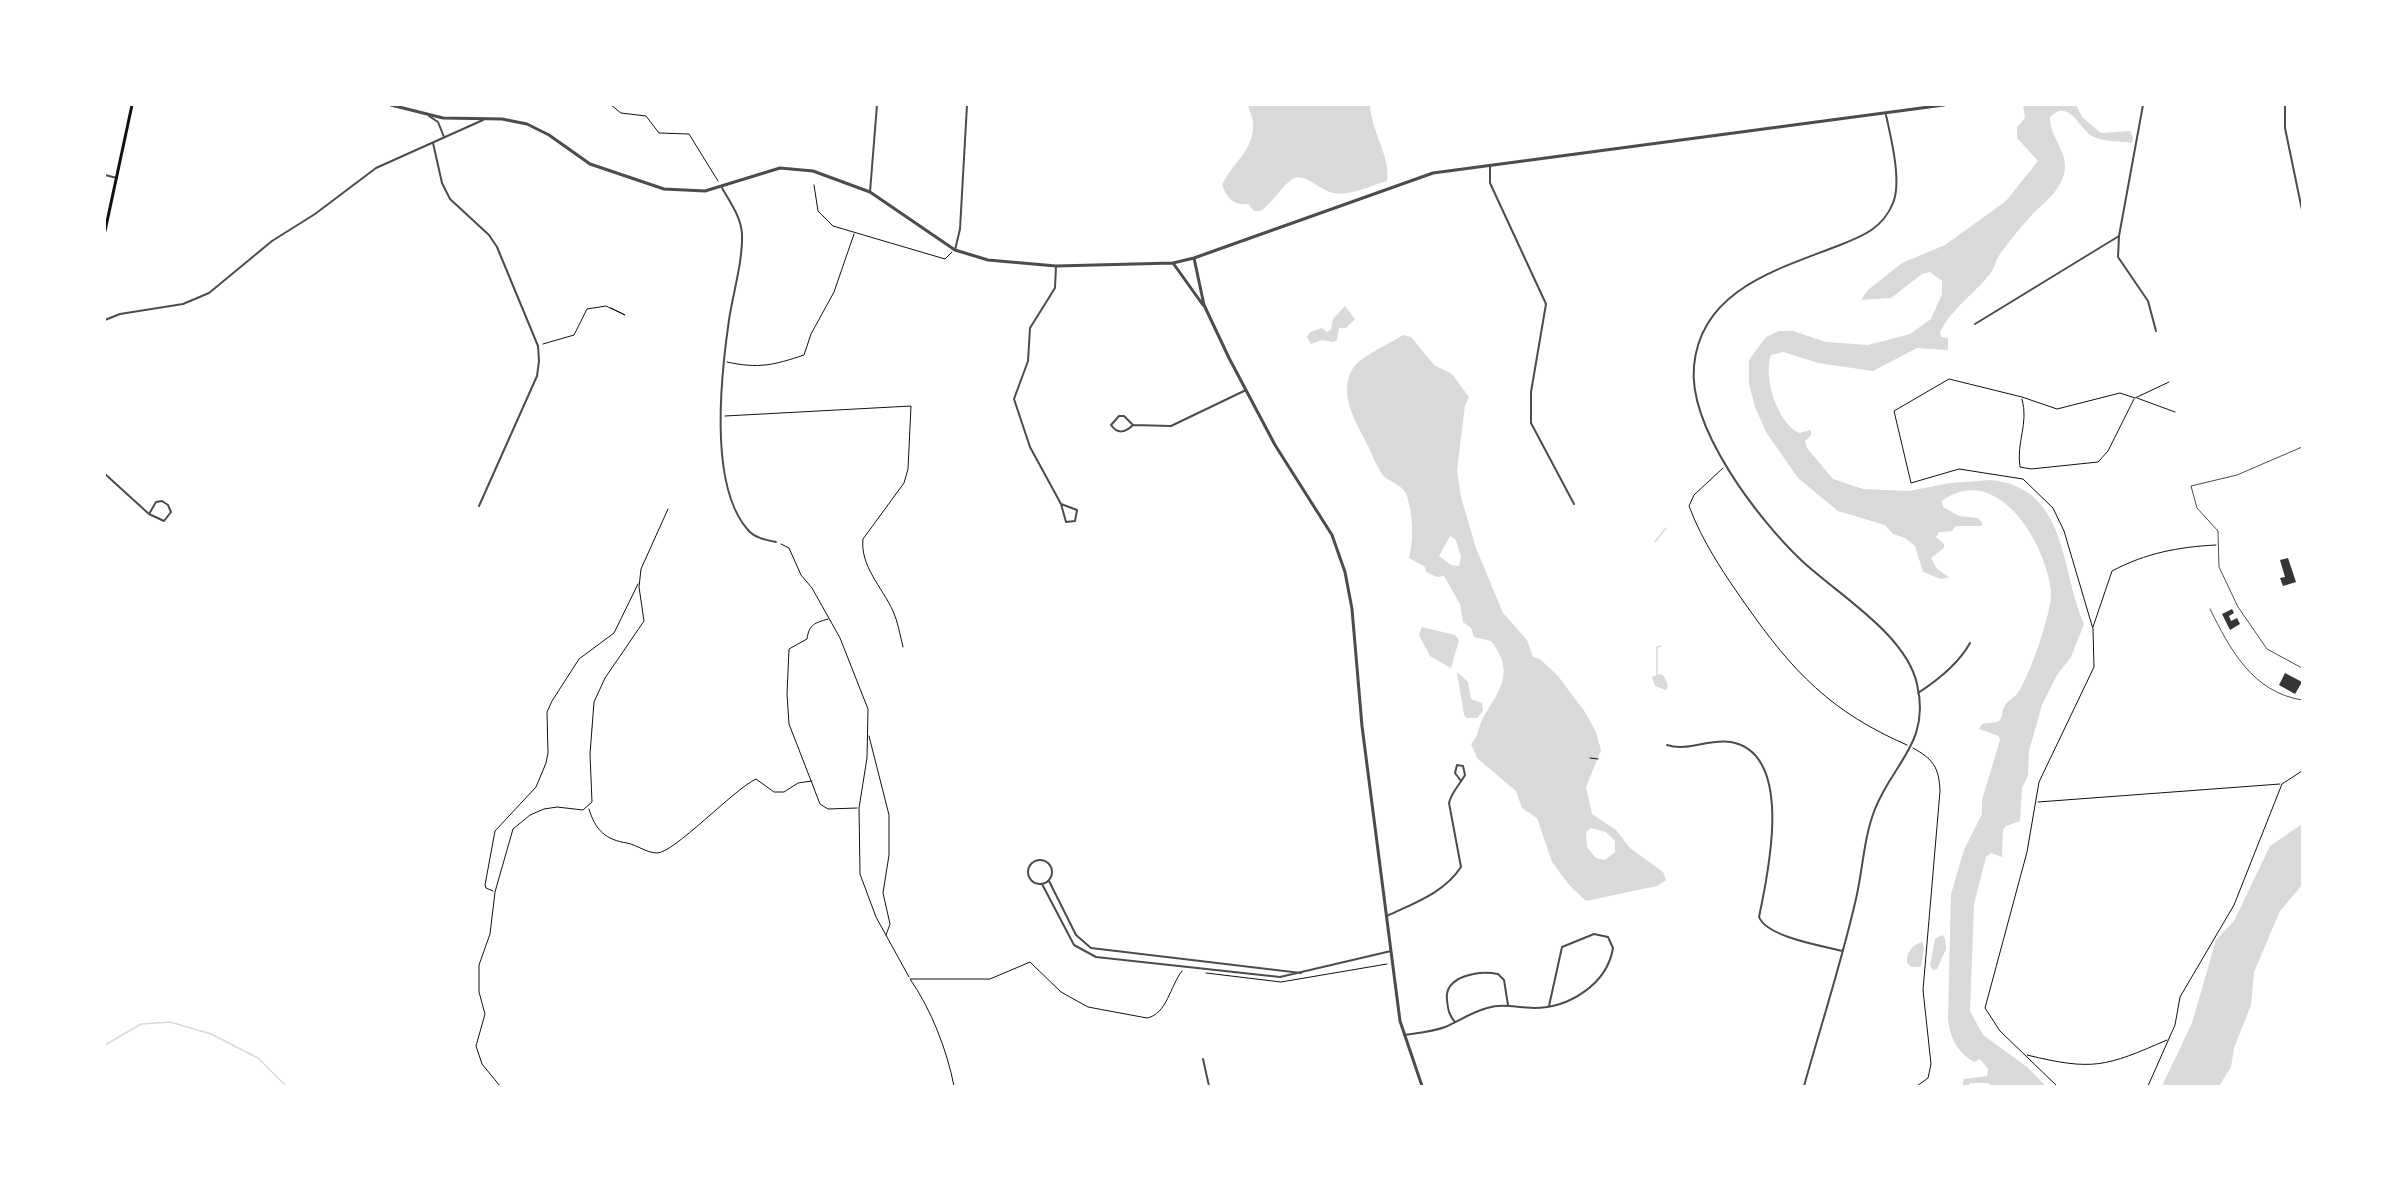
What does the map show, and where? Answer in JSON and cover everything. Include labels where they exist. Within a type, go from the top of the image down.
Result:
[{"type":"main road","points":[[105,231],[132,105]]},
{"type":"street","points":[[391,105],[429,116],[502,119],[527,124],[590,164],[645,183],[688,192],[722,188],[765,172],[792,168],[823,174],[870,192],[956,250],[988,260],[1056,266],[1173,263],[1194,258],[1410,180],[1490,165],[1887,115],[1944,105]]},
{"type":"street","points":[[870,192],[877,105]]},
{"type":"street","points":[[956,250],[960,229],[967,105]]},
{"type":"street","points":[[2143,105],[2119,237],[2118,257],[2148,301],[2156,330]]},
{"type":"street","points":[[2285,105],[2284,128],[2302,210]]},
{"type":"street","points":[[1804,1086],[1861,882],[1874,810],[1888,781],[1911,747],[1918,729],[1918,693],[1910,666],[1889,637],[1799,558],[1739,485],[1709,433],[1694,390],[1695,358],[1702,335],[1720,305],[1744,285],[1862,238],[1883,221],[1894,202],[1896,189],[1887,115]]},
{"type":"street","points":[[429,116],[438,122],[444,137]]},
{"type":"street","points":[[105,319],[183,304],[209,293],[272,241],[315,214],[376,168],[483,120]]},
{"type":"street","points":[[433,143],[447,193],[489,235],[497,247],[538,346],[537,376],[479,506]]},
{"type":"street","points":[[1490,165],[1490,183],[1546,303],[1531,392],[1531,423],[1574,504]]},
{"type":"street","points":[[105,175],[117,178]]},
{"type":"street","points":[[722,188],[737,215],[742,240],[725,362],[722,416],[724,470],[734,506],[748,530],[761,539],[776,542]]},
{"type":"street","points":[[1975,324],[2119,237]]},
{"type":"street","points":[[1194,258],[1204,305]]},
{"type":"street","points":[[1173,263],[1204,305],[1275,445],[1332,535],[1345,572],[1352,609],[1361,715],[1391,951],[1404,1035],[1422,1086]]},
{"type":"street","points":[[1056,266],[1055,288],[1030,328],[1028,361],[1014,399],[1030,447],[1061,504],[1064,519],[1066,522],[1075,521],[1077,510],[1061,504]]},
{"type":"street","points":[[1133,424],[1120,432],[1111,425],[1119,416],[1124,416],[1133,424],[1171,426],[1246,390]]},
{"type":"street","points":[[105,474],[149,514],[164,520],[171,512],[168,504],[162,501],[156,502],[149,514]]},
{"type":"street","points":[[1918,693],[1935,681],[1965,652],[1970,642]]},
{"type":"street","points":[[1667,745],[1675,748],[1730,742],[1755,755],[1763,765],[1766,775],[1772,817],[1772,854],[1759,917],[1761,922],[1776,932],[1843,951]]},
{"type":"street","points":[[1386,916],[1432,895],[1453,879],[1461,867],[1449,803],[1461,781],[1465,768],[1457,765],[1455,773],[1461,781]]},
{"type":"street","points":[[1044,860],[1050,864],[1053,873],[1049,881],[1042,884],[1033,882],[1028,875],[1029,867],[1034,861],[1044,860]]},
{"type":"street","points":[[1049,881],[1076,935],[1091,948],[1303,973]]},
{"type":"street","points":[[1042,884],[1074,945],[1088,954],[1280,977],[1391,951]]},
{"type":"street","points":[[1404,1035],[1447,1026],[1482,1009],[1508,1005],[1535,1008],[1549,1006],[1573,999],[1598,980],[1612,952],[1612,943],[1608,937],[1594,934],[1562,947],[1558,954],[1557,974],[1549,1006]]},
{"type":"street","points":[[1447,1026],[1449,1015],[1446,993],[1448,986],[1459,979],[1494,973],[1501,976],[1508,1005]]},
{"type":"street","points":[[1449,1015],[1455,1022]]},
{"type":"street","points":[[1203,1059],[1209,1086]]},
{"type":"lane","points":[[2302,447],[2237,474],[2192,486],[2197,508],[2218,531],[2219,567],[2238,607],[2267,649],[2302,668]]},
{"type":"lane","points":[[2210,609],[2226,635],[2226,642],[2250,675],[2272,691],[2302,700]]},
{"type":"path","points":[[611,105],[621,113],[646,116],[658,133],[688,134],[722,188]]},
{"type":"path","points":[[814,185],[818,211],[822,218],[833,226],[945,259],[956,250]]},
{"type":"path","points":[[725,362],[751,367],[772,366],[804,356],[811,334],[834,292],[854,234]]},
{"type":"path","points":[[538,346],[574,335],[587,309],[600,305],[611,308]]},
{"type":"path","points":[[2057,1086],[2000,1031],[1985,1008],[2027,852],[2039,782],[2094,668],[2093,629],[2064,531],[2053,508],[2023,480],[1959,469],[1911,483],[1894,411],[1949,379],[2022,397],[2057,409],[2120,393],[2175,412]]},
{"type":"path","points":[[2022,397],[2026,412],[2018,453],[2020,467],[2031,469],[2097,462],[2108,450],[2128,407],[2135,398],[2169,382]]},
{"type":"path","points":[[722,416],[911,406],[908,470],[904,483],[863,539],[862,549],[863,560],[882,588],[895,614],[903,647]]},
{"type":"path","points":[[1727,464],[1694,495],[1689,506],[1696,524],[1727,578],[1774,646],[1827,699],[1865,725],[1911,747],[1932,760],[1937,767],[1940,783],[1923,990],[1931,1064],[1928,1078],[1917,1086]]},
{"type":"path","points":[[495,892],[488,890],[484,885],[491,859],[491,847],[499,826],[537,787],[548,753],[547,712],[579,659],[614,633],[639,581],[644,559],[668,509]]},
{"type":"path","points":[[776,542],[789,548],[801,575],[812,588],[840,638],[868,709],[869,734],[859,808],[860,874],[886,935],[919,992],[946,1055],[954,1086]]},
{"type":"path","points":[[2093,629],[2112,571],[2168,550],[2218,545]]},
{"type":"path","points":[[500,1086],[482,1064],[476,1046],[485,1014],[479,992],[479,965],[489,934],[495,892],[513,829],[519,823],[544,809],[557,807],[583,810],[589,807],[594,796],[590,754],[594,702],[605,678],[644,621],[639,581]]},
{"type":"path","points":[[828,619],[809,627],[807,639],[789,649],[787,669],[789,724],[820,804],[828,809],[859,808]]},
{"type":"path","points":[[869,734],[889,815],[889,855],[883,893],[890,924],[886,935]]},
{"type":"path","points":[[1590,758],[1598,759]]},
{"type":"path","points":[[2036,802],[2282,784],[2302,771]]},
{"type":"path","points":[[589,807],[593,822],[608,838],[657,853],[668,851],[706,817],[756,779],[774,792],[784,792],[798,783],[812,781]]},
{"type":"path","points":[[2148,1086],[2175,1025],[2180,997],[2234,905],[2282,784]]},
{"type":"path","points":[[910,979],[990,979],[1030,962],[1060,992],[1088,1007],[1147,1018],[1156,1016],[1162,1009],[1179,974],[1186,970]]},
{"type":"path","points":[[1197,972],[1281,982],[1393,964]]},
{"type":"path","points":[[2025,1055],[2071,1065],[2104,1065],[2169,1039]]},
{"type":"shaded area","points":[[1248,105],[1370,105],[1371,115],[1384,153],[1387,181],[1342,194],[1327,191],[1297,177],[1260,211],[1254,211],[1248,204],[1235,202],[1226,194],[1222,185],[1247,149],[1253,133]]},
{"type":"shaded area","points":[[2023,105],[2076,105],[2083,118],[2101,133],[2130,131],[2133,138],[2132,143],[2098,139],[2069,113],[2063,111],[2050,117],[2053,132],[2064,159],[2064,174],[2061,181],[2054,193],[2009,242],[1998,257],[1990,274],[1945,323],[1940,332],[1941,337],[1948,338],[1948,350],[1917,348],[1873,371],[1818,363],[1783,352],[1771,355],[1769,365],[1771,387],[1778,410],[1791,427],[1799,433],[1811,430],[1811,435],[1805,441],[1807,448],[1833,479],[1863,489],[1909,491],[1950,483],[1990,480],[2015,486],[2034,498],[2048,514],[2057,534],[2084,624],[2071,657],[2057,675],[2042,705],[2029,751],[2028,776],[2022,788],[2020,821],[2006,826],[2003,830],[2002,857],[1991,853],[1986,857],[1974,904],[1970,1011],[1983,1035],[2027,1067],[2046,1086],[1992,1086],[1988,1083],[1970,1083],[1968,1086],[1962,1086],[1964,1079],[1987,1076],[1988,1069],[1980,1059],[1974,1062],[1963,1054],[1955,1044],[1949,1025],[1951,894],[1964,850],[1982,814],[1982,800],[2000,740],[1999,736],[1979,729],[1982,724],[2000,720],[2005,705],[2017,694],[2028,674],[2051,600],[2047,572],[2040,551],[2029,531],[2015,513],[1999,499],[1982,491],[1962,491],[1942,501],[1943,507],[1959,516],[1978,518],[1983,524],[1981,526],[1956,526],[1952,531],[1939,532],[1936,537],[1944,544],[1944,548],[1931,558],[1937,569],[1949,577],[1941,579],[1923,572],[1915,546],[1905,538],[1893,534],[1885,525],[1838,511],[1798,478],[1766,432],[1755,407],[1749,384],[1749,360],[1766,337],[1779,331],[1793,331],[1826,342],[1868,345],[1910,334],[1931,319],[1942,294],[1942,281],[1930,272],[1922,274],[1891,298],[1861,300],[1868,290],[1902,263],[1945,245],[2006,201],[2038,161],[2017,138],[2017,127],[2025,118]]},
{"type":"shaded area","points":[[1345,306],[1355,319],[1346,328],[1339,328],[1337,340],[1333,342],[1322,340],[1311,344],[1307,337],[1310,332],[1322,328],[1327,332],[1331,330],[1333,319]]},
{"type":"shaded area","points":[[1403,335],[1411,337],[1434,365],[1452,374],[1469,397],[1465,405],[1457,470],[1461,497],[1476,548],[1503,613],[1527,640],[1533,657],[1540,659],[1558,676],[1585,712],[1596,732],[1601,750],[1586,787],[1592,814],[1616,830],[1630,848],[1663,872],[1666,880],[1657,886],[1586,901],[1570,886],[1552,862],[1537,818],[1522,808],[1516,791],[1477,758],[1471,744],[1499,690],[1504,672],[1503,663],[1491,641],[1474,637],[1471,628],[1463,622],[1460,604],[1444,576],[1437,577],[1426,572],[1425,567],[1409,558],[1412,527],[1407,496],[1403,489],[1386,478],[1378,468],[1354,418],[1348,398],[1347,388],[1353,368],[1369,355]],"holes":[[[1450,536],[1456,540],[1461,557],[1459,566],[1451,565],[1439,556]],[[1591,828],[1606,832],[1615,841],[1615,852],[1605,860],[1596,858],[1587,847],[1586,832]]]},
{"type":"shaded area","points":[[1422,627],[1455,635],[1459,640],[1451,668],[1430,656],[1419,635]]},
{"type":"shaded area","points":[[1457,672],[1468,682],[1471,699],[1482,703],[1483,711],[1477,718],[1467,718],[1464,715]]},
{"type":"shaded area","points":[[1660,674],[1664,676],[1668,686],[1666,690],[1655,686],[1652,677]]},
{"type":"shaded area","points":[[2302,824],[2302,885],[2280,911],[2254,972],[2251,1005],[2234,1048],[2231,1067],[2219,1086],[2162,1086],[2192,1023],[2216,940],[2234,921],[2270,846]]},
{"type":"shaded area","points":[[1942,935],[1945,938],[1946,949],[1937,969],[1933,970],[1930,966],[1935,939]]},
{"type":"shaded area","points":[[1922,942],[1924,949],[1921,967],[1911,967],[1907,963],[1910,950]]},
{"type":"building","points":[[2288,558],[2296,582],[2283,586],[2280,578],[2285,577],[2280,560]]},
{"type":"building","points":[[2232,609],[2234,613],[2229,616],[2231,621],[2237,618],[2240,624],[2230,630],[2222,614]]},
{"type":"building","points":[[2285,673],[2302,682],[2295,694],[2279,685]]},
{"type":"waterway","points":[[1655,542],[1666,528]]},
{"type":"waterway","points":[[1657,675],[1657,647],[1661,646]]},
{"type":"waterway","points":[[105,1045],[141,1024],[170,1022],[211,1034],[258,1058],[286,1086]]}]
